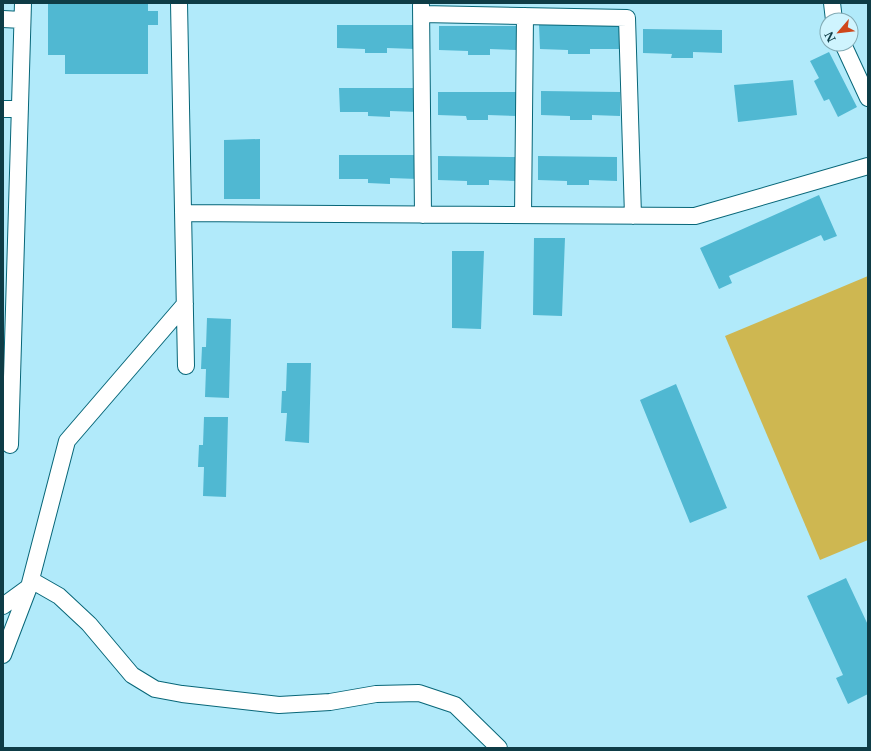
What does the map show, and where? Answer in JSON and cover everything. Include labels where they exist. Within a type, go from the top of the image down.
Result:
[{"type":"street","points":[[10,445],[7,421],[10,209],[20,109],[23,3]]},
{"type":"street","points":[[179,3],[186,366]]},
{"type":"street","points":[[423,215],[422,9],[525,16],[627,18],[633,216]]},
{"type":"street","points":[[523,215],[525,16]]},
{"type":"street","points":[[3,19],[22,20]]},
{"type":"street","points":[[846,52],[868,98]]},
{"type":"street","points":[[3,109],[20,109]]},
{"type":"street","points":[[183,213],[695,216],[868,166]]},
{"type":"street","points":[[3,655],[30,584],[67,441],[185,304]]},
{"type":"street","points":[[3,606],[30,584]]},
{"type":"street","points":[[30,584],[58,596],[89,624],[132,675],[155,689],[182,694],[279,705],[330,702],[376,694],[419,693],[455,705],[499,748]]},
{"type":"shaded area","points":[[868,276],[868,540],[820,560],[725,336]]},
{"type":"building","points":[[48,3],[148,3],[148,11],[158,11],[158,25],[148,25],[148,74],[65,74],[65,55],[48,55]]},
{"type":"building","points":[[337,25],[416,25],[415,49],[387,48],[387,53],[365,53],[365,49],[337,48]]},
{"type":"building","points":[[539,25],[619,25],[619,49],[590,49],[590,54],[568,54],[568,50],[540,49]]},
{"type":"building","points":[[439,26],[519,26],[518,50],[490,49],[490,55],[468,55],[468,51],[439,50]]},
{"type":"building","points":[[643,29],[722,30],[722,53],[693,52],[693,58],[671,58],[672,54],[643,53]]},
{"type":"building","points":[[829,52],[857,107],[838,117],[829,99],[824,101],[814,81],[819,78],[810,61]]},
{"type":"building","points":[[793,80],[797,115],[738,122],[734,85]]},
{"type":"building","points":[[339,88],[419,88],[418,112],[390,111],[390,117],[368,116],[368,112],[340,112]]},
{"type":"building","points":[[541,91],[620,92],[620,116],[592,115],[592,120],[570,120],[570,116],[541,115]]},
{"type":"building","points":[[438,92],[517,92],[517,116],[488,115],[488,120],[467,120],[466,116],[438,115]]},
{"type":"building","points":[[260,139],[260,199],[224,199],[224,140]]},
{"type":"building","points":[[339,155],[418,155],[418,179],[390,178],[390,184],[368,183],[368,179],[339,179]]},
{"type":"building","points":[[438,156],[517,157],[517,181],[489,180],[489,185],[467,185],[467,181],[438,180]]},
{"type":"building","points":[[538,156],[617,157],[617,181],[589,180],[589,185],[567,185],[567,181],[538,180]]},
{"type":"building","points":[[819,195],[837,236],[824,241],[821,235],[729,276],[732,283],[719,289],[700,248]]},
{"type":"building","points":[[534,238],[565,238],[562,316],[533,315]]},
{"type":"building","points":[[452,251],[484,251],[481,329],[452,328]]},
{"type":"building","points":[[207,318],[231,319],[229,398],[205,397],[206,369],[201,369],[202,347],[206,347]]},
{"type":"building","points":[[287,363],[311,363],[309,443],[285,441],[287,413],[281,413],[282,391],[286,391]]},
{"type":"building","points":[[676,384],[727,508],[690,523],[640,400]]},
{"type":"building","points":[[204,417],[228,417],[226,497],[203,496],[204,467],[198,467],[199,445],[203,445]]},
{"type":"building","points":[[846,578],[868,625],[868,694],[848,704],[836,678],[843,675],[807,596]]}]
